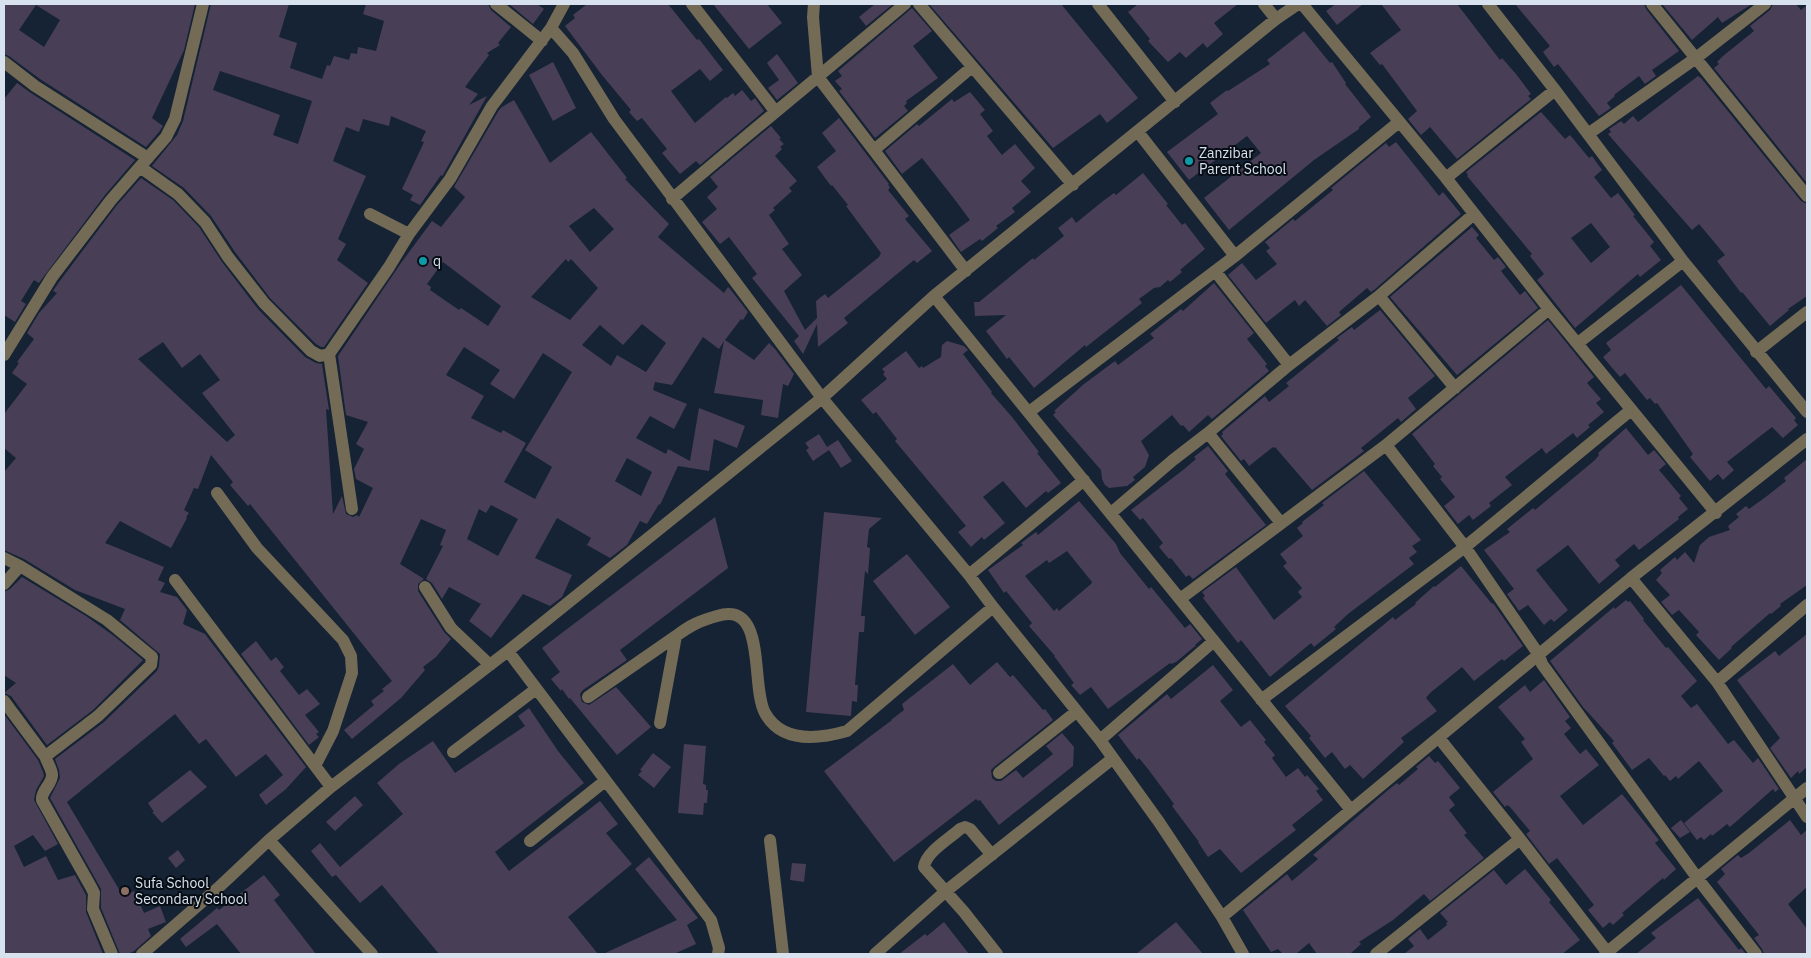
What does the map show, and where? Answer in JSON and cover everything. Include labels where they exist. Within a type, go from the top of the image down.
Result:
[{"type":"street","points":[[4,356],[52,277],[111,200],[166,137],[175,119],[203,4]]},
{"type":"street","points":[[496,4],[542,40]]},
{"type":"street","points":[[4,62],[144,163],[178,194],[205,222],[228,257],[264,303],[311,351],[320,356],[329,354],[389,267],[409,234],[450,179],[492,106],[551,28],[564,4]]},
{"type":"street","points":[[692,4],[775,111]]},
{"type":"street","points":[[814,4],[813,17],[818,77],[966,271]]},
{"type":"street","points":[[672,199],[905,4]]},
{"type":"street","points":[[919,4],[1073,185]]},
{"type":"street","points":[[1098,4],[1175,102]]},
{"type":"street","points":[[1264,4],[1276,19]]},
{"type":"street","points":[[142,954],[211,894],[268,840],[331,787],[508,651],[822,398],[934,296],[1276,19],[1298,4]]},
{"type":"street","points":[[1302,4],[1446,178],[1549,309],[1716,513]]},
{"type":"street","points":[[1488,4],[1683,261],[1807,412]]},
{"type":"street","points":[[1652,4],[1807,196]]},
{"type":"street","points":[[1588,134],[1696,58],[1765,4]]},
{"type":"street","points":[[551,28],[573,53],[614,119],[672,199],[822,398],[970,575],[993,607],[1100,740],[1159,822],[1222,917],[1243,954]]},
{"type":"street","points":[[874,150],[972,67]]},
{"type":"street","points":[[1446,178],[1555,90]]},
{"type":"street","points":[[1028,412],[1235,256],[1399,122]]},
{"type":"street","points":[[1138,132],[1235,256]]},
{"type":"street","points":[[370,214],[409,234]]},
{"type":"street","points":[[1111,513],[1290,365],[1379,296],[1474,214]]},
{"type":"street","points":[[1578,343],[1683,261]]},
{"type":"street","points":[[1215,271],[1290,365]]},
{"type":"street","points":[[934,296],[1351,810]]},
{"type":"street","points":[[1379,296],[1455,388]]},
{"type":"street","points":[[1180,598],[1386,445],[1549,309]]},
{"type":"street","points":[[1756,352],[1807,312]]},
{"type":"street","points":[[329,354],[352,509]]},
{"type":"street","points":[[1261,700],[1465,547],[1631,410]]},
{"type":"street","points":[[1208,433],[1281,523]]},
{"type":"street","points":[[1222,917],[1631,578],[1716,513],[1807,439]]},
{"type":"street","points":[[1386,445],[1465,547],[1539,655],[1542,664],[1698,878],[1756,954]]},
{"type":"street","points":[[970,575],[1084,480]]},
{"type":"street","points":[[217,492],[257,548],[343,640],[351,656],[352,673],[336,723],[315,766]]},
{"type":"street","points":[[4,558],[106,620],[152,657],[151,665],[98,716],[45,755]]},
{"type":"street","points":[[4,584],[20,566]]},
{"type":"street","points":[[1631,578],[1717,682],[1807,816]]},
{"type":"street","points":[[175,580],[331,787]]},
{"type":"street","points":[[425,588],[451,628],[490,665]]},
{"type":"street","points":[[1717,682],[1807,605]]},
{"type":"street","points":[[588,697],[697,622],[726,613],[735,613],[745,622],[752,636],[759,695],[765,713],[779,729],[805,738],[827,737],[847,731],[993,607]]},
{"type":"street","points":[[660,723],[676,636]]},
{"type":"street","points":[[1100,740],[1214,642]]},
{"type":"street","points":[[508,651],[710,920],[719,948],[718,954]]},
{"type":"street","points":[[453,752],[536,689]]},
{"type":"street","points":[[4,701],[45,755],[52,772],[42,800],[94,893],[93,909],[112,954]]},
{"type":"street","points":[[999,773],[1076,712]]},
{"type":"street","points":[[1439,738],[1520,838],[1606,953],[1807,788]]},
{"type":"street","points":[[875,954],[946,891],[1112,759]]},
{"type":"street","points":[[530,841],[606,781]]},
{"type":"street","points":[[992,855],[970,828],[965,827],[960,829],[925,861],[924,867],[997,954]]},
{"type":"street","points":[[1376,954],[1520,838]]},
{"type":"street","points":[[268,840],[372,954]]},
{"type":"street","points":[[770,840],[783,954]]},
{"type":"building","points":[[4,4],[195,4],[184,50],[152,118],[163,126],[146,147],[4,54]],"holes":[[[36,5],[60,20],[44,47],[19,30]]]},
{"type":"building","points":[[211,4],[289,4],[279,37],[297,43],[290,68],[322,79],[327,65],[330,66],[334,56],[349,60],[351,53],[357,54],[358,47],[376,51],[384,21],[363,14],[366,4],[488,4],[491,10],[511,27],[498,43],[500,45],[487,53],[489,55],[465,87],[478,94],[469,105],[487,96],[443,175],[441,175],[420,205],[410,200],[413,195],[402,189],[424,142],[421,141],[426,131],[391,116],[389,126],[363,119],[359,132],[346,127],[333,161],[366,176],[338,239],[346,244],[337,260],[368,283],[324,347],[316,344],[270,298],[235,252],[211,216],[184,188],[152,166],[177,135],[183,121]],"holes":[[[220,71],[312,101],[298,144],[273,135],[280,115],[213,90]]]},
{"type":"building","points":[[509,4],[537,4],[544,9],[533,24]]},
{"type":"building","points":[[587,4],[668,4],[723,70],[710,81],[700,69],[671,91],[695,123],[726,97],[733,93],[735,96],[742,90],[751,101],[755,98],[764,111],[700,165],[696,161],[680,174],[662,153],[667,149],[642,118],[637,121],[629,112],[631,110],[565,26],[575,18],[573,15]]},
{"type":"building","points":[[713,4],[767,4],[782,23],[749,49]]},
{"type":"building","points":[[875,4],[893,4],[866,26],[859,17]]},
{"type":"building","points":[[929,4],[1061,4],[1138,98],[1107,123],[1100,114],[1053,148]]},
{"type":"building","points":[[1138,4],[1238,4],[1214,23],[1223,34],[1207,48],[1203,43],[1186,58],[1180,52],[1168,62],[1148,41],[1150,39],[1128,12]]},
{"type":"building","points":[[1336,4],[1363,4],[1337,25],[1326,11]]},
{"type":"building","points":[[1381,4],[1457,4],[1500,60],[1502,58],[1516,74],[1531,94],[1528,96],[1531,99],[1457,159],[1430,127],[1421,135],[1408,119],[1417,111],[1382,64],[1380,65],[1370,53],[1401,30]]},
{"type":"building","points":[[1515,4],[1644,4],[1679,51],[1652,70],[1656,76],[1645,84],[1639,76],[1614,95],[1607,103],[1611,108],[1599,116],[1558,64],[1554,67],[1543,52],[1550,46]]},
{"type":"building","points":[[1662,4],[1752,4],[1722,23],[1718,17],[1692,40]]},
{"type":"building","points":[[1773,4],[1796,4],[1801,10],[1807,5],[1807,183],[1714,68],[1719,64],[1717,62],[1723,56],[1754,31],[1750,26],[1770,10]]},
{"type":"building","points":[[912,8],[932,31],[913,46],[938,78],[906,101],[907,103],[904,106],[908,111],[875,138],[839,91],[842,89],[835,81],[842,76],[838,71]]},
{"type":"building","points":[[1304,31],[1330,63],[1332,62],[1345,84],[1371,117],[1359,129],[1314,160],[1229,230],[1204,198],[1261,153],[1247,136],[1189,180],[1167,152],[1218,114],[1210,103],[1227,90],[1270,64],[1267,60]]},
{"type":"building","points":[[777,54],[798,83],[777,100],[768,88],[779,80],[767,63]]},
{"type":"building","points":[[553,62],[576,108],[553,121],[529,75]]},
{"type":"building","points":[[1698,76],[1801,201],[1807,204],[1807,296],[1788,309],[1770,326],[1741,293],[1717,261],[1725,255],[1699,224],[1692,230],[1608,134],[1611,132],[1609,129],[1621,121],[1624,124],[1633,116],[1638,122]]},
{"type":"building","points":[[17,83],[135,160],[105,195],[39,283],[34,280],[21,301],[26,304],[15,322],[4,315],[4,99]]},
{"type":"building","points":[[970,92],[985,110],[980,114],[993,131],[987,136],[1002,155],[1015,144],[1035,168],[1021,181],[1031,192],[1012,208],[1015,212],[996,226],[998,228],[982,241],[980,239],[961,252],[949,235],[970,220],[952,196],[922,158],[902,174],[885,151],[917,124],[919,126],[952,99],[954,102]]},
{"type":"building","points":[[514,100],[550,163],[591,132],[627,178],[625,179],[669,224],[658,237],[724,293],[728,287],[748,312],[725,340],[754,360],[769,343],[794,374],[788,386],[783,384],[778,418],[761,415],[763,400],[714,393],[724,341],[719,349],[703,337],[672,385],[655,382],[653,390],[687,404],[674,429],[650,416],[636,438],[666,454],[668,449],[690,461],[699,408],[745,426],[737,448],[714,439],[709,471],[678,466],[660,505],[647,524],[640,521],[627,545],[610,558],[587,545],[591,538],[557,518],[535,558],[572,575],[562,597],[550,606],[523,594],[491,638],[469,621],[481,604],[449,587],[442,599],[432,583],[426,579],[443,546],[440,545],[446,530],[421,519],[400,564],[424,579],[418,584],[418,591],[444,632],[451,639],[436,657],[423,667],[425,670],[401,698],[352,739],[344,730],[374,705],[371,701],[384,691],[382,689],[392,681],[250,504],[248,506],[230,485],[233,482],[211,455],[198,489],[194,488],[184,510],[189,513],[171,548],[120,521],[105,543],[164,567],[158,580],[165,583],[160,592],[177,597],[187,610],[183,624],[205,634],[306,767],[286,789],[266,805],[259,795],[283,775],[266,754],[236,777],[206,739],[199,744],[175,714],[67,802],[123,896],[134,891],[144,913],[160,906],[166,922],[148,929],[151,936],[134,951],[128,954],[120,954],[101,908],[101,889],[50,798],[60,778],[55,759],[104,722],[157,671],[160,654],[120,620],[125,609],[75,590],[24,559],[4,550],[4,472],[16,458],[4,448],[4,414],[27,384],[12,373],[19,363],[17,362],[34,339],[27,333],[39,313],[57,293],[53,291],[59,282],[117,205],[141,178],[173,200],[199,227],[222,262],[258,309],[305,357],[322,364],[329,410],[326,409],[333,514],[342,496],[346,514],[359,517],[373,488],[356,479],[354,469],[364,449],[356,444],[368,422],[346,415],[338,356],[432,221],[441,227],[465,197],[454,187],[502,107]],"holes":[[[594,208],[614,229],[590,252],[569,226]],[[566,259],[568,262],[571,259],[598,288],[570,320],[531,297]],[[443,262],[501,306],[488,326],[461,308],[459,310],[430,290],[431,287],[427,284]],[[642,324],[666,343],[646,372],[617,355],[611,366],[582,345],[600,325],[623,345]],[[163,342],[182,368],[200,354],[220,380],[202,393],[235,435],[227,442],[138,359]],[[464,347],[500,370],[490,384],[514,399],[543,353],[572,372],[525,450],[552,467],[535,499],[504,482],[526,443],[503,430],[501,433],[471,418],[484,396],[446,375]],[[627,458],[652,472],[641,496],[615,481]],[[491,505],[518,519],[498,556],[467,539],[479,509],[486,513]]]},
{"type":"building","points":[[1541,112],[1565,139],[1570,135],[1589,158],[1592,156],[1602,170],[1594,177],[1611,198],[1618,193],[1635,215],[1633,216],[1654,242],[1650,246],[1661,260],[1640,277],[1638,274],[1575,328],[1537,280],[1544,274],[1530,256],[1532,254],[1467,176],[1466,172]],"holes":[[[1591,223],[1610,247],[1591,263],[1571,238]]]},
{"type":"building","points":[[839,118],[889,184],[890,188],[888,190],[909,216],[905,219],[932,251],[917,263],[914,260],[844,318],[848,323],[818,347],[817,324],[803,354],[794,341],[799,336],[752,278],[757,274],[729,237],[720,244],[702,222],[717,209],[707,197],[718,187],[710,177],[771,126],[784,144],[775,156],[797,181],[789,188],[792,191],[773,208],[775,210],[769,215],[789,244],[782,249],[802,275],[784,291],[805,330],[817,318],[816,301],[825,294],[828,298],[879,257],[881,253],[846,206],[848,205],[817,167],[836,151],[822,133]]},
{"type":"building","points":[[1396,142],[1439,196],[1443,192],[1461,214],[1374,290],[1371,292],[1367,288],[1339,312],[1341,315],[1327,326],[1305,300],[1299,306],[1295,300],[1266,323],[1228,275],[1242,263],[1256,280],[1277,264],[1266,251],[1270,248],[1265,242],[1293,219],[1295,221],[1333,190],[1331,188],[1386,143],[1389,147]]},
{"type":"building","points":[[1143,173],[1182,225],[1185,223],[1205,249],[1180,270],[1182,272],[1170,282],[1168,280],[1139,299],[1142,303],[1086,347],[1085,345],[1034,388],[1009,357],[1007,359],[986,331],[1006,315],[975,316],[974,302],[979,302],[1033,258],[1034,260],[1064,236],[1058,228],[1072,217],[1076,223]]},
{"type":"building","points":[[1472,227],[1479,235],[1476,238],[1494,260],[1498,257],[1506,267],[1501,271],[1520,295],[1525,291],[1538,308],[1457,375],[1390,297]]},
{"type":"building","points":[[1214,283],[1254,333],[1247,339],[1267,364],[1265,366],[1269,371],[1212,419],[1208,415],[1189,432],[1172,415],[1141,441],[1149,455],[1145,467],[1133,477],[1135,480],[1127,486],[1109,488],[1102,479],[1101,470],[1053,415],[1056,412],[1054,411],[1084,384],[1115,361],[1118,365],[1154,338],[1150,334],[1181,309],[1183,311]]},
{"type":"building","points":[[1681,285],[1766,389],[1769,386],[1796,418],[1794,420],[1798,425],[1783,438],[1772,427],[1727,462],[1734,470],[1723,480],[1718,474],[1710,481],[1690,457],[1693,454],[1657,403],[1655,404],[1650,398],[1647,400],[1625,373],[1620,377],[1603,357],[1611,350],[1606,343]]},
{"type":"building","points":[[1380,310],[1435,376],[1408,398],[1416,409],[1401,422],[1398,418],[1361,448],[1364,451],[1312,490],[1275,447],[1249,466],[1244,459],[1241,461],[1221,436],[1222,432],[1265,396],[1269,402],[1289,386],[1286,383],[1339,340],[1337,338],[1352,327],[1354,330]]},
{"type":"building","points":[[1548,320],[1594,377],[1587,383],[1601,399],[1596,403],[1604,412],[1588,425],[1590,427],[1577,438],[1573,433],[1546,454],[1542,448],[1505,477],[1512,485],[1489,503],[1491,506],[1473,520],[1469,515],[1458,524],[1444,506],[1455,497],[1440,479],[1442,477],[1433,466],[1435,464],[1412,434]]},
{"type":"building","points":[[947,341],[964,346],[968,350],[963,354],[1061,483],[1048,493],[1046,491],[1026,508],[1003,481],[983,497],[1005,523],[984,540],[982,537],[971,547],[958,532],[966,526],[895,441],[897,439],[876,412],[873,414],[861,400],[887,379],[882,369],[906,351],[919,368],[922,366],[923,368],[941,357],[942,345]]},
{"type":"building","points":[[1626,428],[1648,455],[1654,450],[1666,464],[1659,470],[1681,496],[1679,498],[1688,509],[1678,517],[1679,519],[1639,550],[1634,544],[1615,560],[1620,566],[1599,584],[1568,545],[1536,570],[1568,610],[1554,622],[1551,619],[1544,625],[1528,605],[1519,611],[1507,594],[1514,589],[1484,550],[1510,532],[1507,529],[1533,508],[1535,510],[1595,460],[1599,455],[1598,453]]},
{"type":"building","points":[[819,434],[827,447],[838,440],[852,461],[841,468],[829,450],[813,461],[806,450],[809,448],[805,443]]},
{"type":"building","points":[[1208,446],[1228,471],[1225,474],[1266,525],[1193,579],[1189,575],[1186,577],[1171,558],[1169,559],[1159,547],[1163,543],[1143,518],[1140,520],[1131,510],[1183,470],[1196,459],[1194,457]]},
{"type":"building","points":[[1807,459],[1807,585],[1780,604],[1781,606],[1770,613],[1719,660],[1696,635],[1699,632],[1679,610],[1672,615],[1661,602],[1670,595],[1656,580],[1662,573],[1660,570],[1675,557],[1677,560],[1685,552],[1694,563],[1700,545],[1709,537],[1730,530],[1728,526],[1739,517],[1736,514],[1746,506],[1749,509],[1767,496],[1786,481],[1784,478]]},
{"type":"building","points":[[1364,471],[1421,540],[1412,546],[1417,552],[1409,558],[1414,564],[1348,614],[1334,627],[1336,629],[1314,647],[1311,643],[1270,677],[1241,640],[1238,643],[1203,598],[1205,596],[1202,592],[1236,567],[1274,620],[1302,597],[1298,592],[1302,588],[1283,566],[1287,563],[1280,554],[1303,536],[1297,528],[1302,522],[1324,505],[1322,503]]},
{"type":"building","points":[[1079,501],[1116,544],[1120,553],[1149,589],[1151,587],[1185,628],[1190,624],[1202,639],[1176,662],[1170,663],[1108,709],[1091,687],[1080,695],[1071,685],[1074,683],[1055,656],[1029,626],[1032,623],[1006,591],[1004,593],[988,570],[1023,545],[1021,543],[1036,532],[1038,535]],"holes":[[[1067,551],[1092,582],[1059,611],[1057,608],[1054,611],[1025,576],[1047,560],[1049,563]]]},
{"type":"building","points":[[824,512],[882,518],[869,529],[867,547],[870,548],[868,574],[865,571],[861,616],[865,616],[864,632],[859,632],[855,685],[858,685],[857,702],[852,701],[851,716],[806,712]]},
{"type":"building","points":[[715,517],[728,568],[620,650],[627,660],[580,694],[582,702],[589,705],[616,687],[651,727],[617,755],[570,698],[551,679],[560,672],[542,648]]},
{"type":"building","points":[[907,554],[950,607],[915,635],[873,581]]},
{"type":"building","points":[[1461,566],[1493,603],[1523,646],[1504,661],[1502,659],[1474,681],[1462,667],[1430,693],[1426,698],[1437,711],[1401,738],[1404,742],[1363,779],[1350,765],[1345,769],[1332,752],[1325,758],[1309,738],[1311,736],[1285,706],[1393,617],[1395,620],[1416,604],[1434,586]]},
{"type":"building","points":[[22,577],[86,616],[143,660],[93,710],[47,745],[11,696],[4,693],[16,683],[4,675],[4,592],[10,589]]},
{"type":"building","points":[[1626,600],[1630,601],[1666,648],[1668,647],[1697,681],[1681,696],[1691,708],[1697,704],[1728,744],[1734,740],[1753,763],[1758,758],[1779,789],[1775,792],[1773,789],[1730,827],[1727,824],[1704,840],[1701,837],[1697,840],[1684,823],[1723,791],[1699,761],[1678,779],[1676,776],[1670,781],[1649,758],[1632,770],[1612,743],[1614,741],[1583,707],[1550,661],[1614,607],[1615,609]]},
{"type":"building","points":[[1807,634],[1807,767],[1799,774],[1798,771],[1791,778],[1770,748],[1780,738],[1737,680],[1775,651],[1779,656]]},
{"type":"building","points":[[256,641],[271,661],[276,657],[284,667],[280,671],[299,695],[307,689],[320,704],[305,715],[319,732],[316,734],[319,737],[309,745],[241,654]]},
{"type":"building","points":[[997,662],[1010,677],[1013,675],[1053,720],[994,767],[991,770],[992,778],[996,781],[1001,781],[1016,770],[1023,778],[1053,754],[1046,746],[1062,733],[1074,747],[1073,766],[999,825],[980,800],[976,799],[894,862],[824,771],[892,720],[904,710],[902,704],[953,664],[970,685]]},
{"type":"building","points":[[1213,665],[1233,690],[1220,701],[1241,727],[1250,720],[1266,740],[1264,742],[1275,755],[1272,758],[1286,777],[1298,768],[1319,789],[1316,791],[1323,800],[1292,825],[1296,830],[1241,873],[1220,849],[1208,857],[1172,806],[1174,804],[1148,769],[1139,758],[1137,760],[1118,735],[1167,694],[1171,699]]},
{"type":"building","points":[[1544,680],[1570,717],[1565,721],[1571,728],[1564,734],[1580,754],[1586,749],[1599,765],[1560,796],[1583,825],[1622,794],[1659,840],[1655,843],[1676,869],[1622,913],[1624,915],[1613,925],[1610,922],[1603,928],[1588,910],[1594,905],[1557,858],[1549,864],[1526,834],[1530,831],[1510,807],[1507,805],[1505,807],[1493,792],[1533,759],[1521,742],[1525,739],[1498,707],[1525,685],[1530,692]]},
{"type":"building","points":[[529,708],[558,751],[584,783],[495,852],[509,871],[600,801],[618,824],[606,833],[632,864],[568,917],[598,954],[439,954],[382,885],[360,903],[336,875],[332,877],[311,851],[320,843],[340,867],[403,814],[377,783],[399,764],[433,741],[455,773],[525,726],[518,716]]},
{"type":"building","points":[[4,714],[38,760],[43,772],[44,776],[36,790],[34,800],[58,844],[45,851],[33,835],[14,846],[24,867],[46,856],[58,880],[75,875],[86,895],[86,912],[103,954],[4,954]]},
{"type":"building","points":[[684,744],[706,746],[703,784],[706,785],[706,790],[708,790],[707,803],[704,803],[703,815],[678,813]]},
{"type":"building","points":[[653,753],[671,767],[654,788],[638,775]]},
{"type":"building","points":[[1429,756],[1435,763],[1438,761],[1460,788],[1449,797],[1455,805],[1449,810],[1467,833],[1464,835],[1484,858],[1430,901],[1424,894],[1393,920],[1359,942],[1361,944],[1350,954],[1317,954],[1309,943],[1296,954],[1283,954],[1278,949],[1271,952],[1243,910],[1287,874],[1292,881],[1318,859],[1313,855],[1388,790],[1397,783],[1399,785],[1418,769],[1416,767]]},
{"type":"building","points":[[190,770],[207,787],[162,823],[152,812],[154,812],[148,803]]},
{"type":"building","points":[[355,796],[363,805],[335,831],[326,822]]},
{"type":"building","points":[[1681,820],[1690,832],[1680,838],[1671,828]]},
{"type":"building","points":[[1790,820],[1801,835],[1807,830],[1807,887],[1788,904],[1807,929],[1807,954],[1764,954],[1754,938],[1759,935],[1717,882],[1725,874],[1721,869],[1738,855],[1741,858],[1749,853]]},
{"type":"building","points":[[178,850],[185,860],[176,868],[168,858]]},
{"type":"building","points":[[649,857],[698,918],[687,925],[696,944],[674,954],[603,954],[677,920],[635,869]]},
{"type":"building","points":[[792,863],[806,864],[804,882],[790,880]]},
{"type":"building","points":[[1525,869],[1551,900],[1549,902],[1580,940],[1562,954],[1404,954],[1414,946],[1408,939],[1420,929],[1428,940],[1447,925],[1446,923],[1448,922],[1440,913],[1494,870],[1506,885]]},
{"type":"building","points":[[264,875],[280,895],[274,900],[316,954],[241,954],[217,924],[186,947],[180,939],[217,908],[219,910]]},
{"type":"building","points":[[1698,898],[1739,950],[1741,948],[1746,954],[1636,954],[1656,938],[1651,933]]},
{"type":"building","points":[[944,922],[969,954],[899,954],[925,934],[927,936]]},
{"type":"building","points":[[1176,922],[1203,954],[1136,954]]},
{"type":"place","name":"Zanzibar Parent School","points":[[1189,161]]},
{"type":"place","name":"q","points":[[423,261]]},
{"type":"place","name":"Sufa School Secondary School","points":[[125,891]]}]
